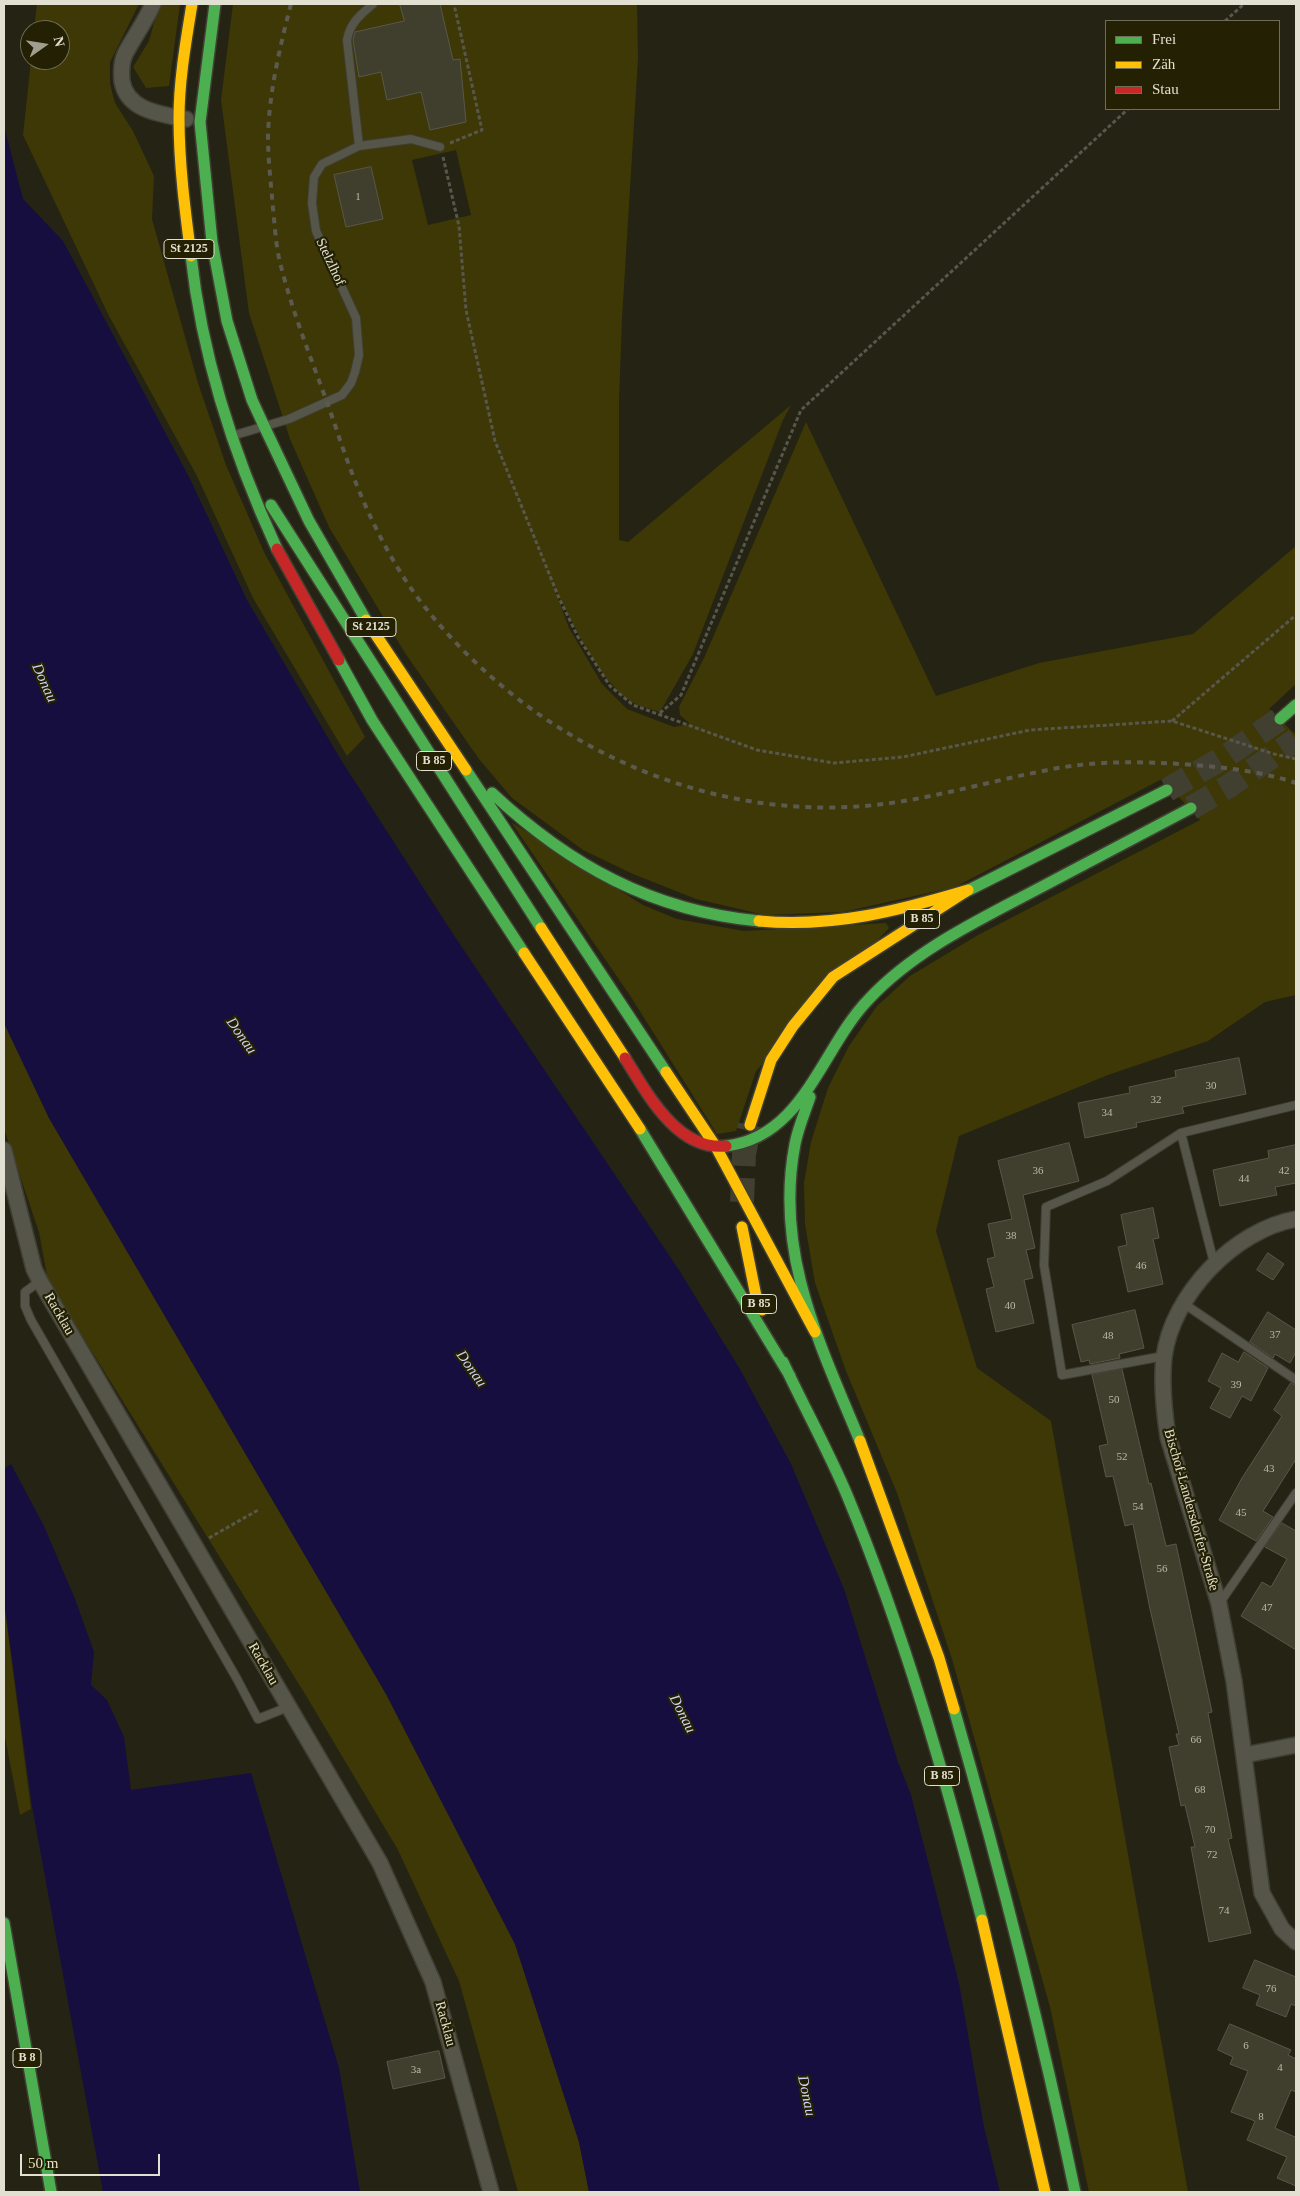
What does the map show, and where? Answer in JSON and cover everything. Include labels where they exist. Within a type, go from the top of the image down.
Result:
[{"type":"main road","name":"St 2125","points":[[192,4],[184,53],[179,118],[182,179],[192,269],[214,378],[232,436]]},
{"type":"main road","name":"St 2125","points":[[215,4],[200,122],[212,242],[227,321],[252,400],[309,521],[354,602],[439,728]]},
{"type":"main road","name":"B 85","points":[[232,436],[293,541],[654,1104],[684,1136],[698,1143],[716,1147],[749,1141],[765,1134],[794,1110],[815,1081],[844,1029],[867,1000],[914,960],[988,916],[1191,808]]},
{"type":"main road","points":[[232,436],[239,461],[276,548],[372,720],[664,1166],[790,1376]]},
{"type":"main road","points":[[1280,719],[1296,705]]},
{"type":"main road","name":"B 85","points":[[439,728],[492,794],[558,849],[622,885],[681,906],[713,915],[766,922],[826,922],[856,920],[894,912],[968,890]]},
{"type":"main road","points":[[439,728],[716,1147],[815,1332]]},
{"type":"main road","name":"B 85","points":[[750,1125],[771,1060],[793,1026],[833,977],[968,890],[1167,790]]},
{"type":"main road","name":"B 85","points":[[815,1081],[795,1142],[790,1181],[790,1212],[796,1271],[815,1332],[860,1442],[939,1658],[998,1863],[1051,2078],[1075,2192]]},
{"type":"main road","name":"B 85","points":[[742,1227],[756,1296],[790,1376],[854,1511],[887,1600],[921,1702],[980,1915],[1045,2192]]},
{"type":"main road","name":"B 8","points":[[4,1923],[51,2192]]},
{"type":"street","points":[[153,4],[125,55],[120,68],[128,98],[139,107],[200,122]]},
{"type":"street","name":"Racklau","points":[[4,1150],[34,1269],[40,1281],[380,1863],[433,1982],[491,2192]]},
{"type":"street","name":"Bischof-Landersdorfer-Straße","points":[[1296,1219],[1244,1241],[1214,1263],[1182,1303],[1164,1356],[1164,1410],[1168,1437],[1219,1604],[1234,1680],[1262,1893],[1269,1909],[1282,1929],[1296,1942]]},
{"type":"street","points":[[1245,1755],[1296,1746]]},
{"type":"lane","points":[[359,146],[347,40],[349,29],[356,18],[373,4]]},
{"type":"lane","name":"Stelzlhof","points":[[232,436],[289,420],[342,395],[352,383],[359,355],[356,318],[316,232],[312,203],[314,177],[322,164],[359,146],[411,139],[440,146]]},
{"type":"lane","points":[[1164,1356],[1062,1375],[1044,1265],[1046,1207],[1107,1181],[1181,1133],[1296,1105]]},
{"type":"lane","points":[[1181,1133],[1214,1263]]},
{"type":"lane","points":[[40,1281],[25,1292],[25,1306],[31,1320],[237,1679],[258,1719],[288,1707]]},
{"type":"lane","points":[[1182,1303],[1296,1380]]},
{"type":"lane","name":"Bischof-Landersdorfer-Straße","points":[[1219,1604],[1296,1493]]},
{"type":"path","points":[[454,4],[482,130],[440,146],[459,226],[466,310],[495,441],[559,598],[587,652],[610,686],[632,704],[757,750],[834,763],[903,757],[1030,730],[1172,721],[1274,754],[1296,759]]},
{"type":"path","points":[[1226,20],[1244,4]]},
{"type":"path","points":[[660,713],[681,695],[801,410],[1127,110]]},
{"type":"path","points":[[1172,721],[1296,615]]},
{"type":"path","points":[[227,1528],[258,1510]]},
{"type":"shaded area","points":[[37,4],[139,4],[110,62],[110,84],[115,103],[133,131],[154,176],[152,219],[198,383],[226,465],[264,552],[365,737],[347,756],[253,598],[197,476],[108,314],[23,135],[30,70],[70,70],[70,20],[35,20]]},
{"type":"shaded area","points":[[159,4],[180,4],[169,86],[146,88],[133,67],[149,41]]},
{"type":"shaded area","points":[[233,4],[637,4],[638,58],[622,319],[619,401],[619,540],[628,542],[791,405],[783,420],[693,654],[660,712],[637,705],[621,695],[603,674],[583,643],[554,587],[569,628],[602,684],[627,709],[674,727],[690,724],[680,715],[679,707],[704,658],[806,422],[936,696],[1039,663],[1193,634],[1296,546],[1296,684],[1269,709],[1296,735],[1296,995],[1265,1002],[1208,1041],[1108,1075],[959,1136],[936,1231],[977,1368],[1051,1421],[1188,2192],[1089,2192],[1050,2007],[952,1659],[897,1493],[846,1371],[815,1283],[805,1224],[804,1183],[811,1142],[828,1088],[849,1046],[877,1006],[910,976],[978,935],[1200,820],[1162,779],[955,887],[843,912],[765,915],[696,899],[633,874],[583,850],[512,798],[479,759],[405,653],[329,527],[290,439],[249,313],[221,100]],"holes":[[[456,150],[471,215],[428,225],[412,160]]]},
{"type":"shaded area","points":[[511,822],[643,905],[677,919],[744,931],[886,923],[889,928],[756,1071],[736,1131],[717,1134],[631,997]]},
{"type":"shaded area","points":[[4,1023],[49,1118],[386,1694],[515,1944],[579,2142],[589,2192],[518,2192],[459,1981],[398,1850],[305,1694],[48,1281],[39,1232],[4,1129]]},
{"type":"shaded area","points":[[4,1603],[31,1809],[20,1815],[4,1732]]},
{"type":"water","name":"Donau","points":[[4,34],[5,130],[23,199],[63,241],[190,479],[247,600],[341,760],[453,934],[679,1270],[741,1371],[791,1464],[844,1589],[898,1762],[911,1795],[959,1983],[984,2127],[1000,2192],[589,2192],[579,2142],[515,1944],[386,1694],[49,1118],[4,1023]]},
{"type":"water","points":[[11,1464],[44,1526],[75,1599],[94,1652],[91,1685],[107,1700],[124,1737],[131,1790],[251,1773],[339,2068],[360,2192],[103,2192],[32,1806],[4,1600],[4,1469]]},
{"type":"building","points":[[400,4],[440,4],[453,60],[460,59],[466,122],[430,130],[421,92],[387,100],[381,72],[359,77],[353,40],[355,32],[404,21]]},
{"type":"building","points":[[371,167],[383,219],[346,227],[334,175]]},
{"type":"building","points":[[1239,1058],[1246,1094],[1182,1107],[1184,1113],[1136,1123],[1137,1127],[1085,1138],[1078,1103],[1130,1093],[1129,1087],[1176,1077],[1175,1071]]},
{"type":"building","points":[[1069,1143],[1079,1181],[1023,1195],[1035,1248],[1026,1250],[1033,1278],[1024,1280],[1034,1323],[996,1332],[986,1289],[994,1287],[987,1259],[995,1257],[988,1224],[1012,1219],[998,1161]]},
{"type":"building","points":[[1296,1145],[1296,1183],[1275,1187],[1277,1195],[1220,1206],[1213,1170],[1269,1158],[1268,1151]]},
{"type":"building","points":[[1153,1208],[1159,1238],[1153,1239],[1163,1284],[1128,1292],[1118,1247],[1127,1245],[1121,1215]]},
{"type":"building","points":[[1268,1253],[1284,1264],[1273,1280],[1257,1270]]},
{"type":"building","points":[[1135,1310],[1144,1348],[1119,1354],[1120,1358],[1090,1364],[1089,1360],[1081,1362],[1072,1325]]},
{"type":"building","points":[[1268,1312],[1296,1330],[1296,1352],[1290,1363],[1275,1354],[1273,1358],[1250,1342]]},
{"type":"building","points":[[1244,1352],[1268,1368],[1251,1401],[1242,1396],[1230,1418],[1210,1408],[1221,1388],[1208,1381],[1222,1353],[1238,1362]]},
{"type":"building","points":[[1122,1369],[1149,1484],[1151,1483],[1166,1546],[1176,1544],[1212,1712],[1208,1713],[1232,1838],[1228,1839],[1251,1933],[1209,1942],[1191,1847],[1195,1847],[1185,1805],[1181,1806],[1169,1747],[1179,1745],[1176,1734],[1179,1734],[1150,1609],[1133,1524],[1125,1526],[1113,1476],[1106,1477],[1099,1446],[1108,1444],[1092,1375]]},
{"type":"building","points":[[1291,1383],[1296,1386],[1296,1459],[1263,1511],[1273,1517],[1256,1541],[1219,1520],[1242,1478],[1282,1416],[1274,1410]]},
{"type":"building","points":[[1282,1523],[1296,1531],[1296,1650],[1241,1616],[1262,1582],[1271,1587],[1287,1559],[1265,1547]]},
{"type":"building","points":[[1255,1960],[1296,1977],[1296,2006],[1291,2004],[1286,2017],[1256,2005],[1260,1995],[1243,1988]]},
{"type":"building","points":[[1230,2024],[1291,2050],[1288,2055],[1296,2059],[1296,2092],[1291,2090],[1275,2128],[1295,2137],[1296,2134],[1296,2186],[1277,2178],[1287,2157],[1247,2140],[1255,2121],[1231,2112],[1248,2071],[1230,2064],[1233,2057],[1218,2050]]},
{"type":"building","points":[[439,2051],[445,2078],[393,2089],[387,2062]]},
{"type":"tunnel","points":[[1167,790],[1226,756],[1280,719]]},
{"type":"tunnel","points":[[1191,808],[1229,786],[1296,740]]},
{"type":"tunnel","points":[[742,1202],[744,1154],[750,1125]]},
{"type":"railway","points":[[291,4],[273,86],[268,136],[277,247],[294,310],[353,476],[374,524],[398,569],[428,611],[471,658],[519,700],[571,735],[627,764],[686,786],[748,801],[811,807],[875,805],[936,795],[1058,768],[1116,762],[1221,768],[1259,773],[1296,783]]},
{"type":"traffic: fast","points":[[215,4],[200,122],[212,242],[227,321],[252,400],[264,426],[309,521],[366,620]]},
{"type":"traffic: fast","points":[[191,256],[203,331],[222,406],[247,479],[277,549]]},
{"type":"traffic: fast","points":[[271,505],[541,928]]},
{"type":"traffic: fast","points":[[339,660],[372,720],[524,953]]},
{"type":"traffic: fast","points":[[1280,719],[1296,705]]},
{"type":"traffic: fast","points":[[466,770],[666,1072]]},
{"type":"traffic: fast","points":[[965,892],[1167,790]]},
{"type":"traffic: fast","points":[[492,793],[551,842],[582,863],[614,880],[648,895],[683,907],[720,916],[759,921]]},
{"type":"traffic: fast","points":[[726,1146],[753,1139],[775,1126],[793,1108],[809,1087],[838,1041],[869,999],[886,982],[924,953],[966,927],[1191,808]]},
{"type":"traffic: fast","points":[[810,1097],[796,1138],[790,1184],[791,1223],[796,1260],[816,1333],[860,1441]]},
{"type":"traffic: fast","points":[[640,1129],[790,1376]]},
{"type":"traffic: fast","points":[[783,1362],[840,1478],[887,1599],[938,1758],[982,1920]]},
{"type":"traffic: fast","points":[[954,1709],[1019,1949],[1075,2192]]},
{"type":"traffic: fast","points":[[4,1923],[51,2192]]},
{"type":"traffic: slow","points":[[191,256],[181,170],[179,104],[185,46],[192,4]]},
{"type":"traffic: slow","points":[[366,620],[466,770]]},
{"type":"traffic: slow","points":[[759,921],[786,923],[839,920],[916,905],[968,890]]},
{"type":"traffic: slow","points":[[750,1125],[771,1060],[793,1026],[833,977],[965,892]]},
{"type":"traffic: slow","points":[[541,928],[625,1058]]},
{"type":"traffic: slow","points":[[524,953],[640,1129]]},
{"type":"traffic: slow","points":[[666,1072],[716,1147],[815,1332]]},
{"type":"traffic: slow","points":[[742,1227],[756,1296],[762,1310]]},
{"type":"traffic: slow","points":[[860,1441],[939,1658],[954,1709]]},
{"type":"traffic: slow","points":[[982,1920],[1045,2192]]},
{"type":"traffic: jam","points":[[277,549],[339,660]]},
{"type":"traffic: jam","points":[[625,1058],[654,1103],[678,1130],[708,1145],[726,1146]]}]
